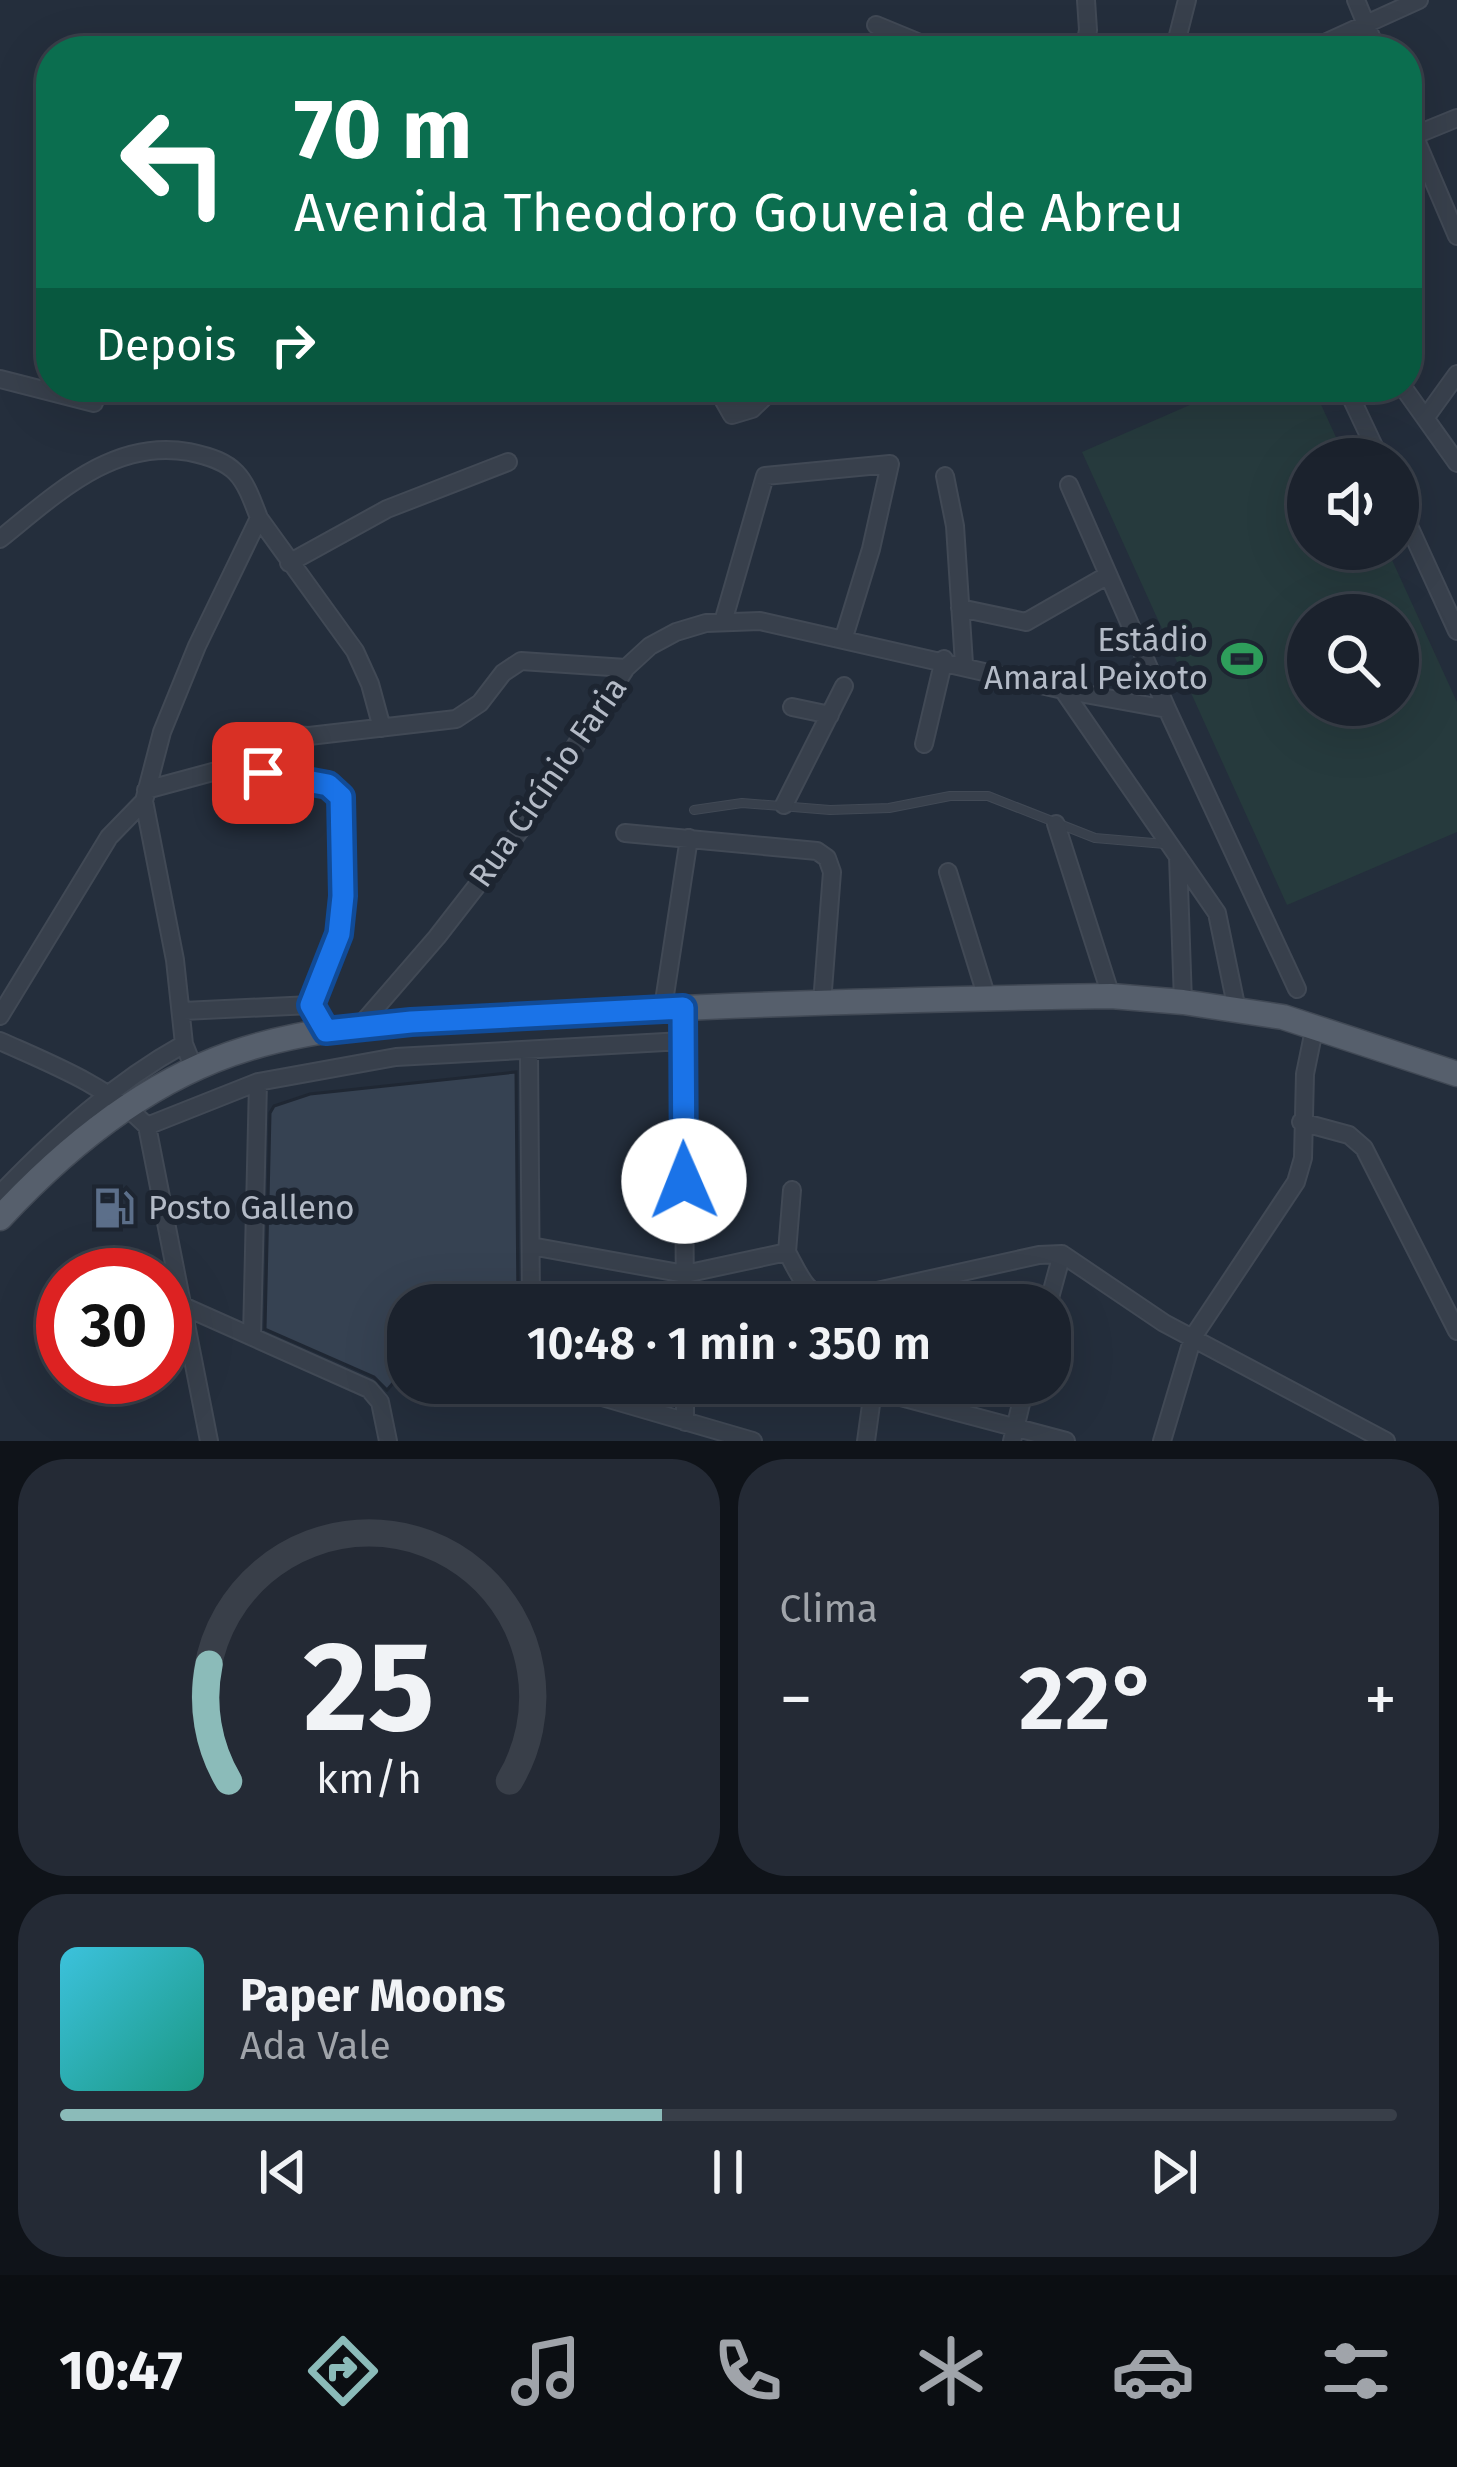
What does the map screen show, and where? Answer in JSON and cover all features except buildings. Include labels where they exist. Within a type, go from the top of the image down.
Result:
[{"type":"main road","points":[[0,1218],[118,1101],[244,1049],[360,1026],[673,1008],[1111,997],[1183,1002],[1316,1025],[1457,1074]]},
{"type":"street","points":[[1086,0],[1087,36]]},
{"type":"street","points":[[1178,36],[1186,0]]},
{"type":"street","points":[[1356,0],[1371,36]]},
{"type":"street","points":[[1341,36],[1419,0]]},
{"type":"street","points":[[876,25],[903,36]]},
{"type":"street","points":[[1422,127],[1457,118]]},
{"type":"street","points":[[1422,159],[1457,236]]},
{"type":"street","points":[[1426,417],[1457,374]]},
{"type":"street","points":[[0,380],[36,386]]},
{"type":"street","points":[[725,402],[732,415],[759,402]]},
{"type":"street","points":[[1353,402],[1370,438]]},
{"type":"street","points":[[1414,402],[1457,463]]},
{"type":"street","points":[[0,539],[109,460],[154,449],[185,452],[233,468],[243,477],[259,518],[289,563],[355,651],[382,728]]},
{"type":"street","points":[[289,563],[387,509],[508,462]]},
{"type":"street","points":[[724,622],[765,476],[890,464],[872,550],[844,637]]},
{"type":"street","points":[[945,476],[955,526],[964,664]]},
{"type":"street","points":[[1069,484],[1297,988]]},
{"type":"street","points":[[194,1069],[184,1044],[183,1010],[145,795],[162,732],[196,646],[259,518]]},
{"type":"street","points":[[1419,548],[1457,631]]},
{"type":"street","points":[[961,608],[1026,622],[1108,575]]},
{"type":"street","name":"Rua Cicínio Faria","points":[[360,1026],[524,825],[626,668],[650,646],[676,632],[724,622],[760,621],[1167,709]]},
{"type":"street","points":[[924,744],[944,659]]},
{"type":"street","points":[[231,767],[244,740],[261,733],[309,736],[456,719],[480,704],[503,673],[521,661],[626,668]]},
{"type":"street","points":[[784,805],[844,686]]},
{"type":"street","points":[[1063,690],[1217,913],[1237,1010]]},
{"type":"street","points":[[792,707],[830,715]]},
{"type":"street","points":[[0,1016],[109,837],[145,795],[231,767],[328,785],[341,797],[339,934],[311,1005]]},
{"type":"street","points":[[1056,824],[1111,997]]},
{"type":"street","points":[[625,833],[817,851],[827,858],[832,872],[822,1003]]},
{"type":"street","points":[[685,1284],[682,1041],[673,1008],[689,838]]},
{"type":"street","points":[[1175,850],[1183,1002]]},
{"type":"street","points":[[948,872],[987,998]]},
{"type":"street","points":[[183,1010],[311,1005]]},
{"type":"street","points":[[311,1005],[326,1031]]},
{"type":"street","points":[[1162,1441],[1193,1337],[1296,1182],[1303,1158],[1301,1122],[1316,1025]]},
{"type":"street","points":[[0,1041],[118,1101],[147,1126],[171,1248]]},
{"type":"street","points":[[147,1126],[258,1082],[396,1057],[682,1041]]},
{"type":"street","points":[[0,1194],[74,1121],[118,1101],[184,1044]]},
{"type":"street","points":[[529,1052],[531,1284]]},
{"type":"street","points":[[252,1337],[258,1082]]},
{"type":"street","points":[[1301,1122],[1348,1135],[1364,1148],[1457,1331]]},
{"type":"street","points":[[792,1190],[787,1252],[805,1284]]},
{"type":"street","points":[[531,1246],[685,1274],[787,1252]]},
{"type":"street","points":[[1054,1284],[1062,1254]]},
{"type":"street","points":[[936,1284],[1040,1255],[1062,1254],[1164,1323],[1386,1441]]},
{"type":"street","points":[[192,1310],[369,1389],[380,1402],[388,1441]]},
{"type":"street","points":[[192,1353],[209,1441]]},
{"type":"street","points":[[631,1404],[753,1441]]},
{"type":"street","points":[[685,1404],[685,1422]]},
{"type":"street","points":[[866,1441],[871,1404]]},
{"type":"street","points":[[926,1404],[1013,1434],[1066,1441]]},
{"type":"street","points":[[1013,1434],[1021,1404]]},
{"type":"lane","points":[[694,810],[742,802],[830,810],[889,808],[950,796],[988,796],[1095,838],[1175,850]]},
{"type":"green space","name":"Estádio Amaral Peixoto","points":[[1197,402],[1320,402],[1336,438],[1287,438],[1287,570],[1397,570],[1408,594],[1287,594],[1287,726],[1419,726],[1419,619],[1457,702],[1457,832],[1287,905],[1082,452]]},
{"type":"place","name":"Estádio Amaral Peixoto","points":[[1242,659]]},
{"type":"place","name":"Posto Galleno","points":[[114,1208]]},
{"type":"route","points":[[263,773],[328,785],[341,797],[339,934],[311,1005],[326,1031],[683,1008],[684,1181]]}]
